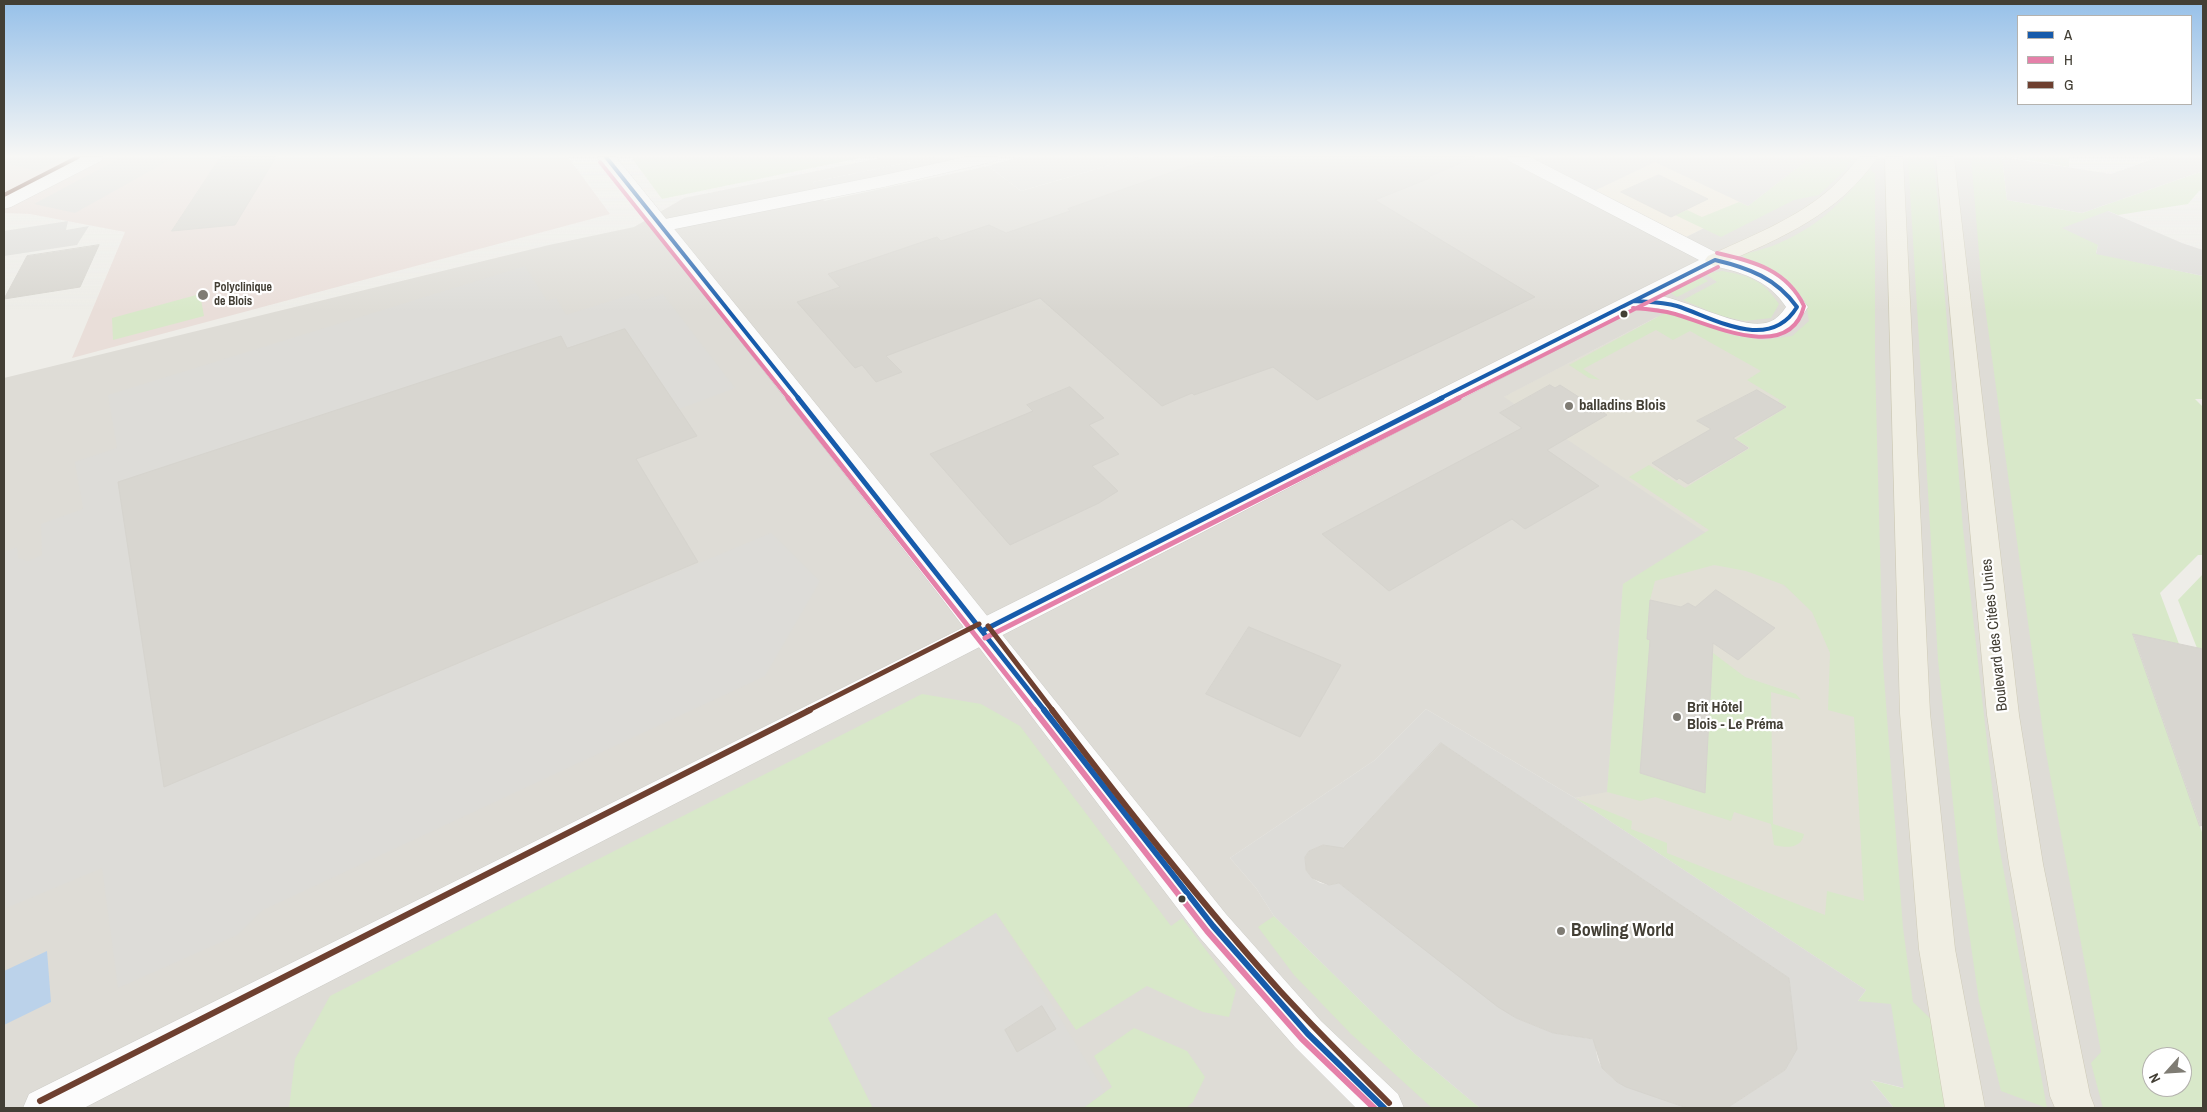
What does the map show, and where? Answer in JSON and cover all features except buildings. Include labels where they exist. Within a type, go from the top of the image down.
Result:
[{"type":"main road","points":[[1715,260],[1816,209]]},
{"type":"main road","points":[[1896,209],[1915,713],[1937,949],[1966,1108]]},
{"type":"main road","name":"Boulevard des Citées Unies","points":[[1950,209],[2003,715],[2026,864],[2070,1096],[2075,1108]]},
{"type":"street","points":[[647,209],[982,631],[1213,926],[1308,1034],[1384,1108]]},
{"type":"street","points":[[660,226],[746,209]]},
{"type":"street","points":[[1616,209],[1715,260],[1746,266],[1770,277],[1789,293],[1797,308],[1792,319],[1780,327],[1755,330],[1722,324],[1664,303],[1634,302]]},
{"type":"street","points":[[43,1108],[1715,260]]},
{"type":"shaded area","points":[[4,209],[606,209],[610,214],[72,358],[125,232],[30,214],[4,213]]},
{"type":"shaded area","points":[[56,209],[82,209],[75,213]]},
{"type":"shaded area","points":[[665,209],[1628,209],[1684,238],[1742,209],[1993,209],[2150,1047],[2142,1047],[2142,1097],[2162,1097],[2173,1108],[1898,1108],[1911,1090],[1862,639],[1706,533],[1623,584],[1607,792],[1575,798],[1426,709],[1375,760],[1230,858],[1256,888],[1274,916],[1415,1054],[1480,1108],[4,1108],[4,378],[549,245],[634,227]],"holes":[[[1657,317],[1859,386],[1862,638],[1504,397]]]},
{"type":"shaded area","points":[[1628,209],[1742,209],[1684,238]]},
{"type":"shaded area","points":[[2058,209],[2094,209],[2082,213]]},
{"type":"shaded area","points":[[2108,211],[2203,250],[2203,276],[2096,254],[2098,245],[2062,228]]},
{"type":"shaded area","points":[[68,221],[66,230],[89,226],[77,245],[4,256],[4,231]]},
{"type":"shaded area","points":[[525,266],[547,301],[556,298],[566,315],[636,293],[642,301],[663,294],[735,388],[679,409],[625,329],[567,348],[561,336],[118,482],[164,787],[771,533],[820,581],[765,676],[263,910],[237,935],[118,988],[102,868],[6,908],[4,877],[4,552],[17,547],[18,558],[28,561],[42,555],[41,524],[83,509],[75,462],[117,448],[108,395]]},
{"type":"shaded area","points":[[1657,317],[1859,386],[1891,1004],[1866,990],[1575,798],[1607,791],[1503,397]]},
{"type":"shaded area","points":[[1426,709],[1575,798],[1866,990],[1858,1001],[1891,1004],[1904,1088],[1871,1080],[1894,1108],[1727,1108],[1785,1070],[1796,1049],[1789,978],[1441,743],[1340,851],[1323,845],[1309,851],[1305,857],[1306,870],[1312,878],[1320,883],[1329,885],[1339,883],[1516,1018],[1553,1033],[1597,1040],[1596,1051],[1598,1060],[1602,1068],[1617,1082],[1687,1108],[1480,1108],[1415,1054],[1274,916],[1256,888],[1230,858],[1375,760]]},
{"type":"shaded area","points":[[996,913],[1105,1092],[1083,1108],[873,1108],[828,1018]]},
{"type":"green space","points":[[1722,209],[1776,209],[1721,237],[1675,215],[1687,210],[1702,217]]},
{"type":"green space","points":[[1833,209],[1875,209],[1875,363],[1883,664],[1903,928],[1913,1002],[1932,1020],[1946,1108],[1894,1108],[1871,1080],[1903,1088],[1858,1001],[1866,990],[1575,798],[1632,821],[1631,829],[1667,843],[1667,853],[1825,915],[1827,891],[1864,901],[1854,717],[1828,710],[1830,653],[1812,612],[1784,585],[1746,571],[1714,565],[1655,581],[1650,600],[1647,639],[1650,640],[1640,773],[1705,792],[1713,653],[1745,677],[1796,694],[1801,700],[1771,692],[1773,824],[1804,834],[1800,842],[1797,845],[1788,847],[1774,845],[1771,824],[1734,812],[1731,821],[1655,797],[1640,801],[1607,792],[1623,584],[1709,530],[1629,477],[1649,465],[1685,488],[1750,448],[1736,439],[1787,407],[1778,401],[1780,400],[1747,380],[1761,371],[1690,331],[1673,340],[1656,330],[1583,369],[1600,380],[1589,378],[1569,365],[1665,313],[1675,313],[1731,335],[1763,340],[1792,336],[1809,321],[1805,302],[1799,294],[1782,280],[1753,265],[1743,255],[1777,244],[1804,230]]},
{"type":"green space","points":[[1911,209],[1938,209],[1963,529],[1998,840],[2047,1108],[2001,1091],[1979,1001],[1960,870],[1938,660]]},
{"type":"green space","points":[[1975,209],[2058,209],[2082,213],[2094,209],[2157,209],[2118,215],[2108,211],[2096,253],[2203,276],[2203,399],[2195,399],[2203,407],[2203,555],[2198,555],[2160,593],[2179,644],[2133,635],[2203,835],[2203,1108],[2103,1108],[2091,1063],[2101,1052],[2045,747],[1981,277]]},
{"type":"green space","points":[[1722,271],[1748,277],[1767,289],[1779,304],[1771,318],[1745,321],[1721,316],[1683,300],[1717,282],[1706,274]]},
{"type":"green space","points":[[1700,276],[1708,281],[1677,297],[1671,293],[1672,289]]},
{"type":"green space","points":[[200,294],[204,316],[113,340],[112,318]]},
{"type":"green space","points":[[2203,574],[2203,649],[2197,648],[2178,600]]},
{"type":"green space","points":[[922,694],[981,704],[1020,726],[1171,926],[1182,918],[1236,990],[1229,1017],[1203,1012],[1147,986],[1076,1030],[996,913],[828,1018],[873,1108],[289,1108],[295,1059],[330,996]]},
{"type":"green space","points":[[1274,916],[1415,1054],[1480,1108],[1432,1108],[1351,1034],[1294,975],[1258,927]]},
{"type":"green space","points":[[1134,1028],[1187,1051],[1205,1077],[1193,1102],[1186,1108],[1083,1108],[1112,1087],[1094,1056]]},
{"type":"water","points":[[47,951],[51,1002],[4,1025],[4,971]]},
{"type":"transit line","name":"H","points":[[637,209],[944,594],[1207,931],[1302,1039],[1374,1108]]},
{"type":"transit line","name":"A","points":[[647,209],[950,589],[1213,926],[1308,1034],[1384,1108]]},
{"type":"transit line","name":"H","points":[[1633,308],[1660,310],[1750,337],[1768,337],[1783,333],[1795,323],[1802,313],[1804,306],[1798,294],[1780,275],[1756,263],[1717,253]]},
{"type":"transit line","name":"A","points":[[1634,301],[1673,305],[1718,322],[1747,329],[1761,330],[1774,328],[1789,319],[1797,307],[1780,287],[1762,274],[1715,260]]},
{"type":"transit line","name":"A","points":[[982,631],[1715,260]]},
{"type":"transit line","name":"H","points":[[985,638],[1718,267]]},
{"type":"transit line","name":"G","points":[[40,1101],[979,624]]},
{"type":"transit line","name":"G","points":[[988,626],[1131,812],[1204,903],[1281,992],[1389,1103]]},
{"type":"place","name":"Polyclinique de Blois","points":[[203,295]]},
{"type":"place","name":"balladins Blois","points":[[1569,406]]},
{"type":"place","name":"Brit Hôtel Blois - Le Préma","points":[[1677,717]]},
{"type":"place","name":"Bowling World","points":[[1561,931]]}]
